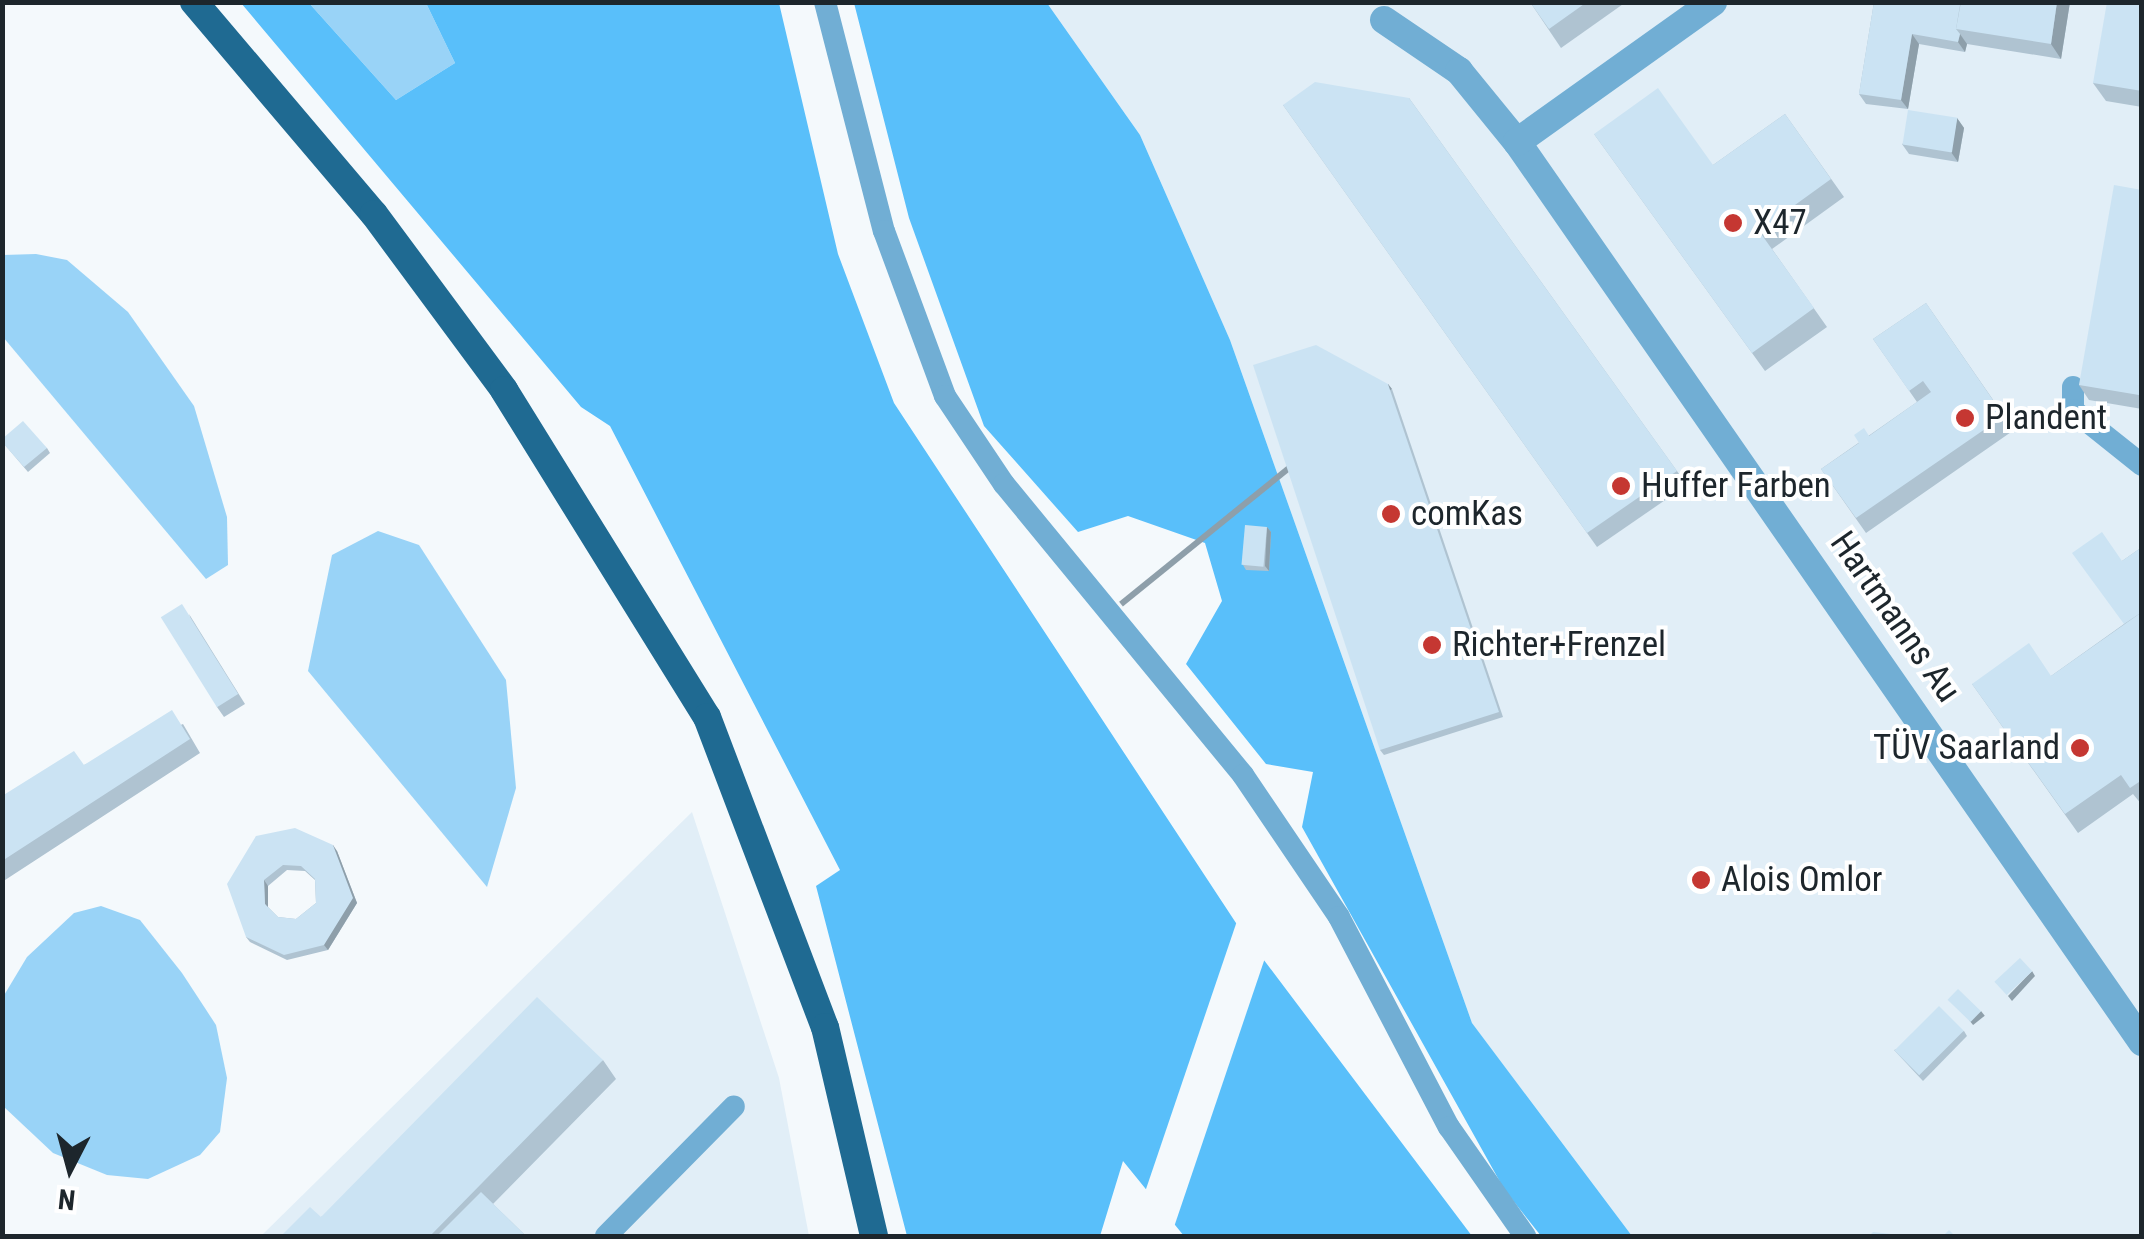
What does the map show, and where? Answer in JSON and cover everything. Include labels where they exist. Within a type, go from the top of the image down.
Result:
[{"type":"main road","points":[[194,2],[435,293],[574,490],[698,701],[754,824],[825,1027],[874,1236]]},
{"type":"street","points":[[1516,142],[1713,2]]},
{"type":"street","name":"Hartmanns Au","points":[[1384,20],[1459,71],[1516,142],[2142,1042]]},
{"type":"lane","points":[[825,2],[884,231],[945,396],[1004,484],[1244,776],[1339,917],[1449,1127],[1525,1236]]},
{"type":"lane","points":[[2073,388],[2080,418],[2142,465]]},
{"type":"lane","points":[[606,1236],[734,1106]]},
{"type":"shaded area","points":[[241,3],[309,3],[396,100],[455,63],[426,3],[779,3],[838,254],[894,403],[1236,923],[1472,1236],[1184,1236],[1123,1161],[1100,1236],[907,1236],[816,886],[840,870],[610,426],[581,407]]},
{"type":"shaded area","points":[[309,3],[426,3],[455,63],[396,100]]},
{"type":"shaded area","points":[[854,3],[1047,3],[1140,135],[1230,340],[1472,1023],[1632,1236],[1541,1236],[1504,1189],[1302,827],[1313,772],[1266,764],[1186,664],[1222,601],[1205,543],[1128,516],[1078,532],[984,426],[909,218]]},
{"type":"shaded area","points":[[1047,3],[2141,3],[2141,1236],[1632,1236],[1472,1023],[1230,340],[1140,135]]},
{"type":"shaded area","points":[[36,254],[67,260],[128,312],[194,406],[227,517],[228,565],[206,579],[3,337],[3,255]]},
{"type":"shaded area","points":[[378,531],[419,545],[506,680],[516,788],[487,887],[308,671],[332,555]]},
{"type":"shaded area","points":[[692,812],[779,1078],[809,1236],[261,1236]]},
{"type":"shaded area","points":[[101,906],[140,920],[182,973],[216,1025],[227,1078],[220,1132],[200,1155],[148,1179],[107,1175],[53,1153],[3,1106],[3,997],[27,957],[74,913]]},
{"type":"pier","points":[[1238,918],[1266,955],[1173,1230],[1144,1195]]},
{"type":"building","points":[[1530,2],[1587,2],[1549,29]]},
{"type":"building","points":[[1874,2],[1960,5],[1958,42],[1912,34],[1901,100],[1859,94]]},
{"type":"building","points":[[1961,2],[2057,2],[2051,44],[1956,29]]},
{"type":"building","points":[[2107,2],[2142,2],[2142,91],[2093,83]]},
{"type":"building","points":[[1315,82],[1409,98],[1677,471],[1587,533],[1283,105]]},
{"type":"building","name":"X47","points":[[1658,88],[1713,165],[1785,114],[1831,179],[1759,231],[1814,308],[1752,353],[1594,134]]},
{"type":"building","points":[[1908,110],[1957,118],[1952,152],[1903,145]]},
{"type":"building","points":[[2114,185],[2142,190],[2139,395],[2079,385]]},
{"type":"building","name":"Plandent","points":[[1926,303],[2004,416],[1856,518],[1821,469],[1859,443],[1854,435],[1864,428],[1869,436],[1931,392],[1923,381],[1909,391],[1873,339]]},
{"type":"building","points":[[1316,345],[1388,384],[1499,712],[1380,750],[1253,365]]},
{"type":"building","points":[[23,421],[47,448],[24,467],[2,442]]},
{"type":"building","points":[[1245,525],[1267,527],[1263,567],[1242,565]]},
{"type":"building","points":[[2102,532],[2122,561],[2142,547],[2142,612],[2124,624],[2072,553]]},
{"type":"building","points":[[182,604],[238,694],[217,707],[161,617]]},
{"type":"building","name":"TÜV Saarland","points":[[2142,612],[2142,780],[2130,788],[2121,775],[2065,814],[1972,684],[2029,643],[2051,676]]},
{"type":"building","points":[[172,710],[190,739],[2,861],[2,796],[74,751],[84,765]]},
{"type":"building","points":[[295,828],[333,845],[353,898],[324,945],[284,955],[246,937],[227,884],[256,836]],"holes":[[[283,865],[301,866],[315,879],[316,903],[296,919],[278,917],[265,904],[264,880]]]},
{"type":"building","points":[[2020,958],[2032,971],[2007,995],[1994,982]]},
{"type":"building","points":[[1958,989],[1981,1011],[1971,1022],[1948,1000]]},
{"type":"building","points":[[537,997],[603,1060],[430,1236],[281,1236],[310,1207],[321,1217]]},
{"type":"building","points":[[1939,1006],[1964,1031],[1919,1075],[1894,1051]]},
{"type":"building","points":[[481,1192],[526,1236],[437,1236]]},
{"type":"building","points":[[1873,1232],[1891,1234],[1892,1236],[1869,1236]]},
{"type":"place","name":"X47","points":[[1733,223]]},
{"type":"place","name":"Plandent","points":[[1965,418]]},
{"type":"place","name":"Huffer Farben","points":[[1621,486]]},
{"type":"place","name":"comKas","points":[[1391,514]]},
{"type":"place","name":"Richter+Frenzel","points":[[1432,645]]},
{"type":"place","name":"TÜV Saarland","points":[[2080,748]]},
{"type":"place","name":"Alois Omlor","points":[[1701,880]]}]
